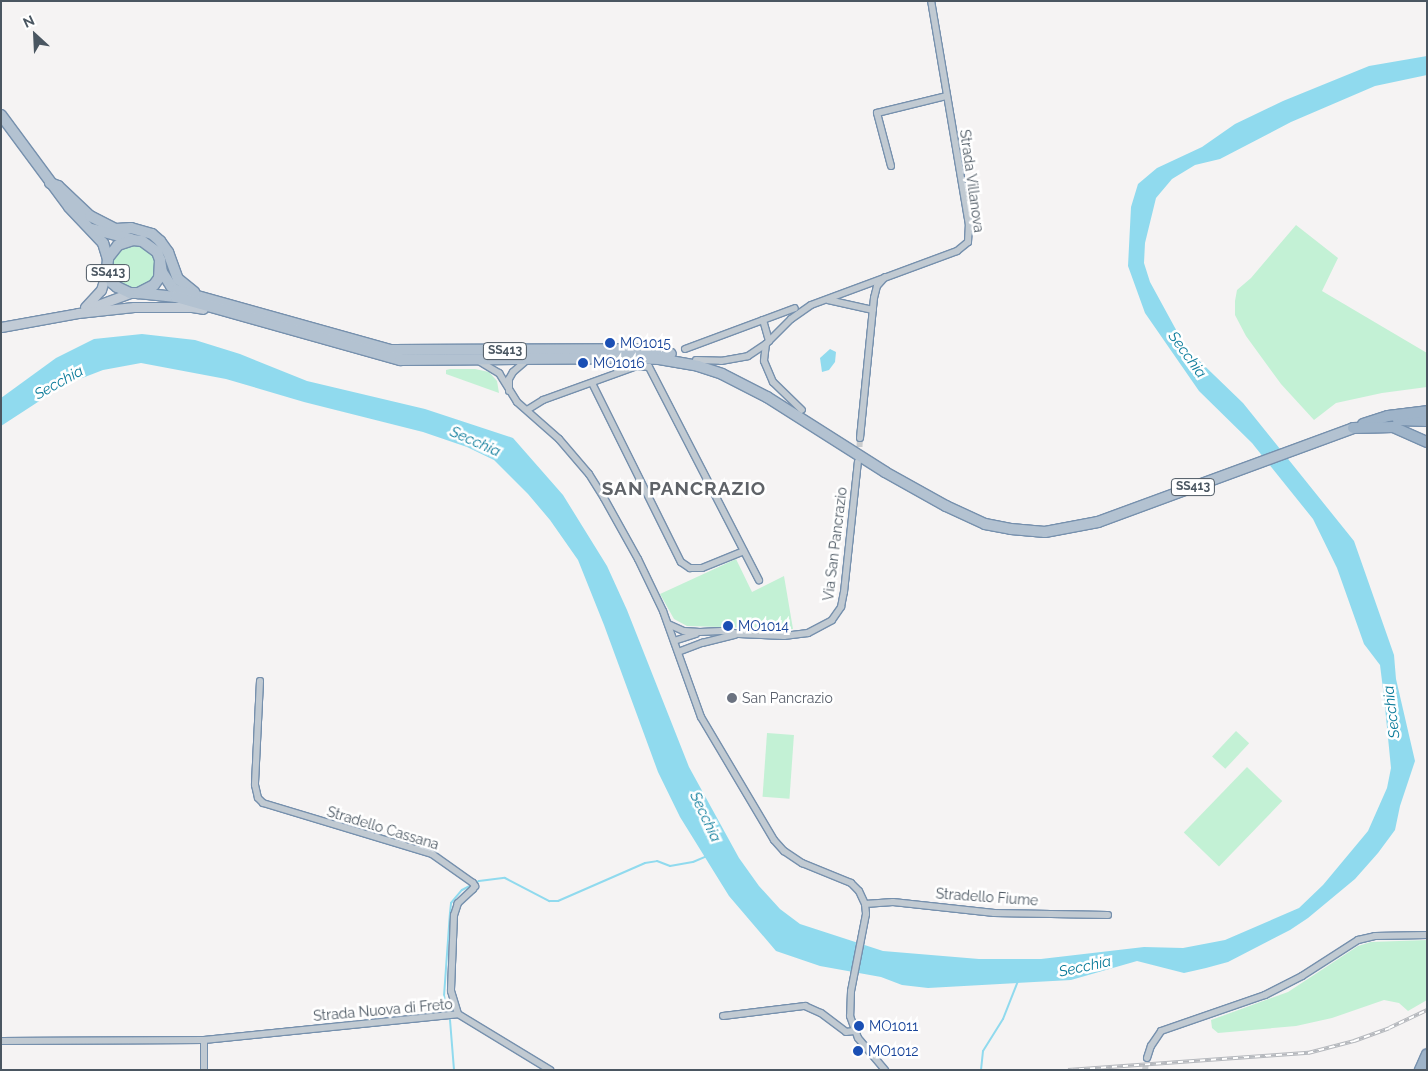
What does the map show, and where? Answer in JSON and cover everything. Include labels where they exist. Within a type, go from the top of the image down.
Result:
[{"type":"highway","name":"SS413","points":[[1353,428],[1388,416],[1427,411]]},
{"type":"highway","name":"SS413","points":[[1353,428],[1409,419],[1427,421]]},
{"type":"highway","name":"SS413","points":[[1353,428],[1393,427],[1427,442]]},
{"type":"highway","points":[[1420,1070],[1427,1054]]},
{"type":"main road","name":"SS413","points":[[1,115],[50,183],[106,249],[107,268],[112,282],[134,293],[176,297],[222,312],[400,360],[659,359],[698,366],[722,374],[767,396],[885,472],[961,514],[985,524],[1011,529],[1061,530],[1098,522],[1353,428]]},
{"type":"main road","name":"SS413","points":[[50,183],[58,186],[90,216],[116,229],[131,228],[152,234],[168,252],[178,279],[187,288],[204,297]]},
{"type":"main road","name":"SS413","points":[[88,228],[150,245],[160,260],[162,272],[170,286],[176,290],[391,350],[632,350],[696,360],[749,380],[802,410],[889,467],[911,485]]},
{"type":"main road","name":"SS413","points":[[107,268],[108,258],[118,245],[133,240]]},
{"type":"main road","name":"SS413","points":[[134,293],[154,285],[161,269],[160,260]]},
{"type":"main road","points":[[78,313],[101,290],[107,268]]},
{"type":"main road","points":[[78,313],[134,293]]},
{"type":"main road","points":[[1,327],[78,313],[134,307],[192,307],[222,312]]},
{"type":"street","name":"Strada Villanova","points":[[888,275],[958,251],[968,242],[969,225],[931,1]]},
{"type":"street","points":[[891,166],[877,113],[947,96]]},
{"type":"street","points":[[696,360],[721,361],[735,359],[755,352],[791,319],[822,301],[888,275]]},
{"type":"street","points":[[860,438],[877,286],[888,275]]},
{"type":"street","points":[[822,301],[831,300],[873,310]]},
{"type":"street","points":[[685,349],[796,308]]},
{"type":"street","points":[[762,320],[767,342],[764,361],[773,382],[802,410]]},
{"type":"street","points":[[509,391],[510,378],[513,372],[530,358]]},
{"type":"street","points":[[476,359],[499,373],[517,402],[559,439],[589,474],[638,558],[668,624],[701,717],[774,840],[784,851],[802,863],[852,883],[859,891],[865,904],[865,922],[851,991],[850,1016],[854,1031],[862,1045],[886,1070]]},
{"type":"street","points":[[527,410],[543,400],[642,365],[652,370],[759,580]]},
{"type":"street","points":[[592,383],[681,562],[690,568],[702,568],[744,551]]},
{"type":"street","name":"Via San Pancrazio","points":[[668,624],[684,631],[784,636],[808,633],[827,625],[841,607],[844,592],[858,462]]},
{"type":"street","name":"Via San Pancrazio","points":[[674,641],[700,632]]},
{"type":"street","name":"Via San Pancrazio","points":[[678,652],[702,643],[739,634]]},
{"type":"street","name":"Stradello Cassana","points":[[260,682],[254,785],[258,798],[263,803],[432,854],[475,886],[460,898],[454,915],[451,991],[458,1014]]},
{"type":"street","name":"Stradello Fiume","points":[[865,904],[893,902],[994,913],[1108,915]]},
{"type":"street","points":[[1147,1058],[1151,1046],[1161,1031],[1274,991],[1358,940],[1375,936],[1427,934]]},
{"type":"street","points":[[723,1016],[805,1006],[821,1013],[846,1032],[854,1031]]},
{"type":"street","name":"Strada Nuova di Freto","points":[[1,1041],[204,1040],[458,1014],[550,1070]]},
{"type":"street","points":[[204,1040],[204,1070]]},
{"type":"green space","points":[[1296,225],[1338,258],[1322,291],[1427,353],[1427,387],[1382,393],[1336,403],[1314,420],[1281,384],[1246,336],[1235,315],[1235,301],[1237,290],[1251,278]]},
{"type":"green space","points":[[134,244],[146,248],[152,254],[156,266],[152,278],[146,284],[134,288],[122,284],[116,278],[112,266],[116,254],[122,248]]},
{"type":"green space","points":[[475,369],[489,372],[497,381],[499,393],[446,374],[446,370]]},
{"type":"green space","points":[[736,559],[752,592],[784,576],[793,629],[687,626],[674,619],[660,594]]},
{"type":"green space","points":[[1236,731],[1249,743],[1225,769],[1212,757]]},
{"type":"green space","points":[[767,733],[794,735],[789,799],[763,797]]},
{"type":"green space","points":[[1247,767],[1282,801],[1219,866],[1184,832]]},
{"type":"green space","points":[[1427,940],[1427,1000],[1408,1011],[1399,1003],[1384,1000],[1332,1018],[1296,1026],[1218,1033],[1212,1028],[1211,1020],[1288,992],[1358,946],[1371,942]]},
{"type":"water","name":"Secchia","points":[[1427,56],[1427,75],[1375,86],[1291,122],[1220,159],[1195,165],[1172,179],[1156,198],[1145,243],[1144,263],[1150,282],[1186,348],[1243,403],[1354,541],[1394,655],[1396,679],[1415,761],[1400,806],[1395,830],[1355,879],[1308,918],[1290,930],[1228,962],[1206,968],[1184,973],[1137,961],[1071,980],[928,988],[902,985],[881,977],[820,966],[776,951],[729,896],[680,817],[658,772],[578,560],[550,520],[528,494],[494,460],[467,447],[423,432],[304,402],[226,379],[141,363],[103,370],[64,385],[1,426],[1,398],[56,358],[94,339],[142,334],[195,340],[240,354],[307,381],[425,409],[513,438],[563,495],[607,566],[627,610],[689,767],[739,858],[759,886],[780,909],[800,924],[883,951],[979,959],[1041,959],[1144,947],[1183,948],[1225,940],[1299,908],[1323,885],[1368,831],[1387,788],[1391,768],[1380,665],[1364,644],[1337,568],[1313,519],[1252,443],[1199,391],[1145,313],[1128,266],[1131,207],[1138,184],[1157,168],[1202,147],[1235,124],[1283,101],[1369,66]]},
{"type":"water","points":[[830,349],[836,352],[835,362],[829,370],[822,372],[820,358]]},
{"type":"waterway","points":[[447,1014],[444,996],[451,903],[462,890],[479,881],[505,878],[549,901],[558,901],[645,863],[657,861],[670,866],[693,862],[707,856]]},
{"type":"waterway","points":[[981,1070],[983,1051],[1003,1019],[1018,981]]},
{"type":"waterway","points":[[450,1020],[454,1070]]},
{"type":"tunnel","points":[[859,456],[860,438]]},
{"type":"tunnel","points":[[1145,1070],[1147,1058]]},
{"type":"railway","points":[[1068,1070],[1308,1053],[1354,1041],[1389,1028],[1427,1010]]},
{"type":"place","name":"MO1015","points":[[610,343]]},
{"type":"place","name":"MO1016","points":[[583,363]]},
{"type":"place","name":"MO1014","points":[[728,626]]},
{"type":"place","name":"San Pancrazio","points":[[732,698]]},
{"type":"place","name":"MO1011","points":[[859,1026]]},
{"type":"place","name":"MO1012","points":[[858,1051]]},
{"type":"district","name":"SAN PANCRAZIO","points":[[684,489]]}]
